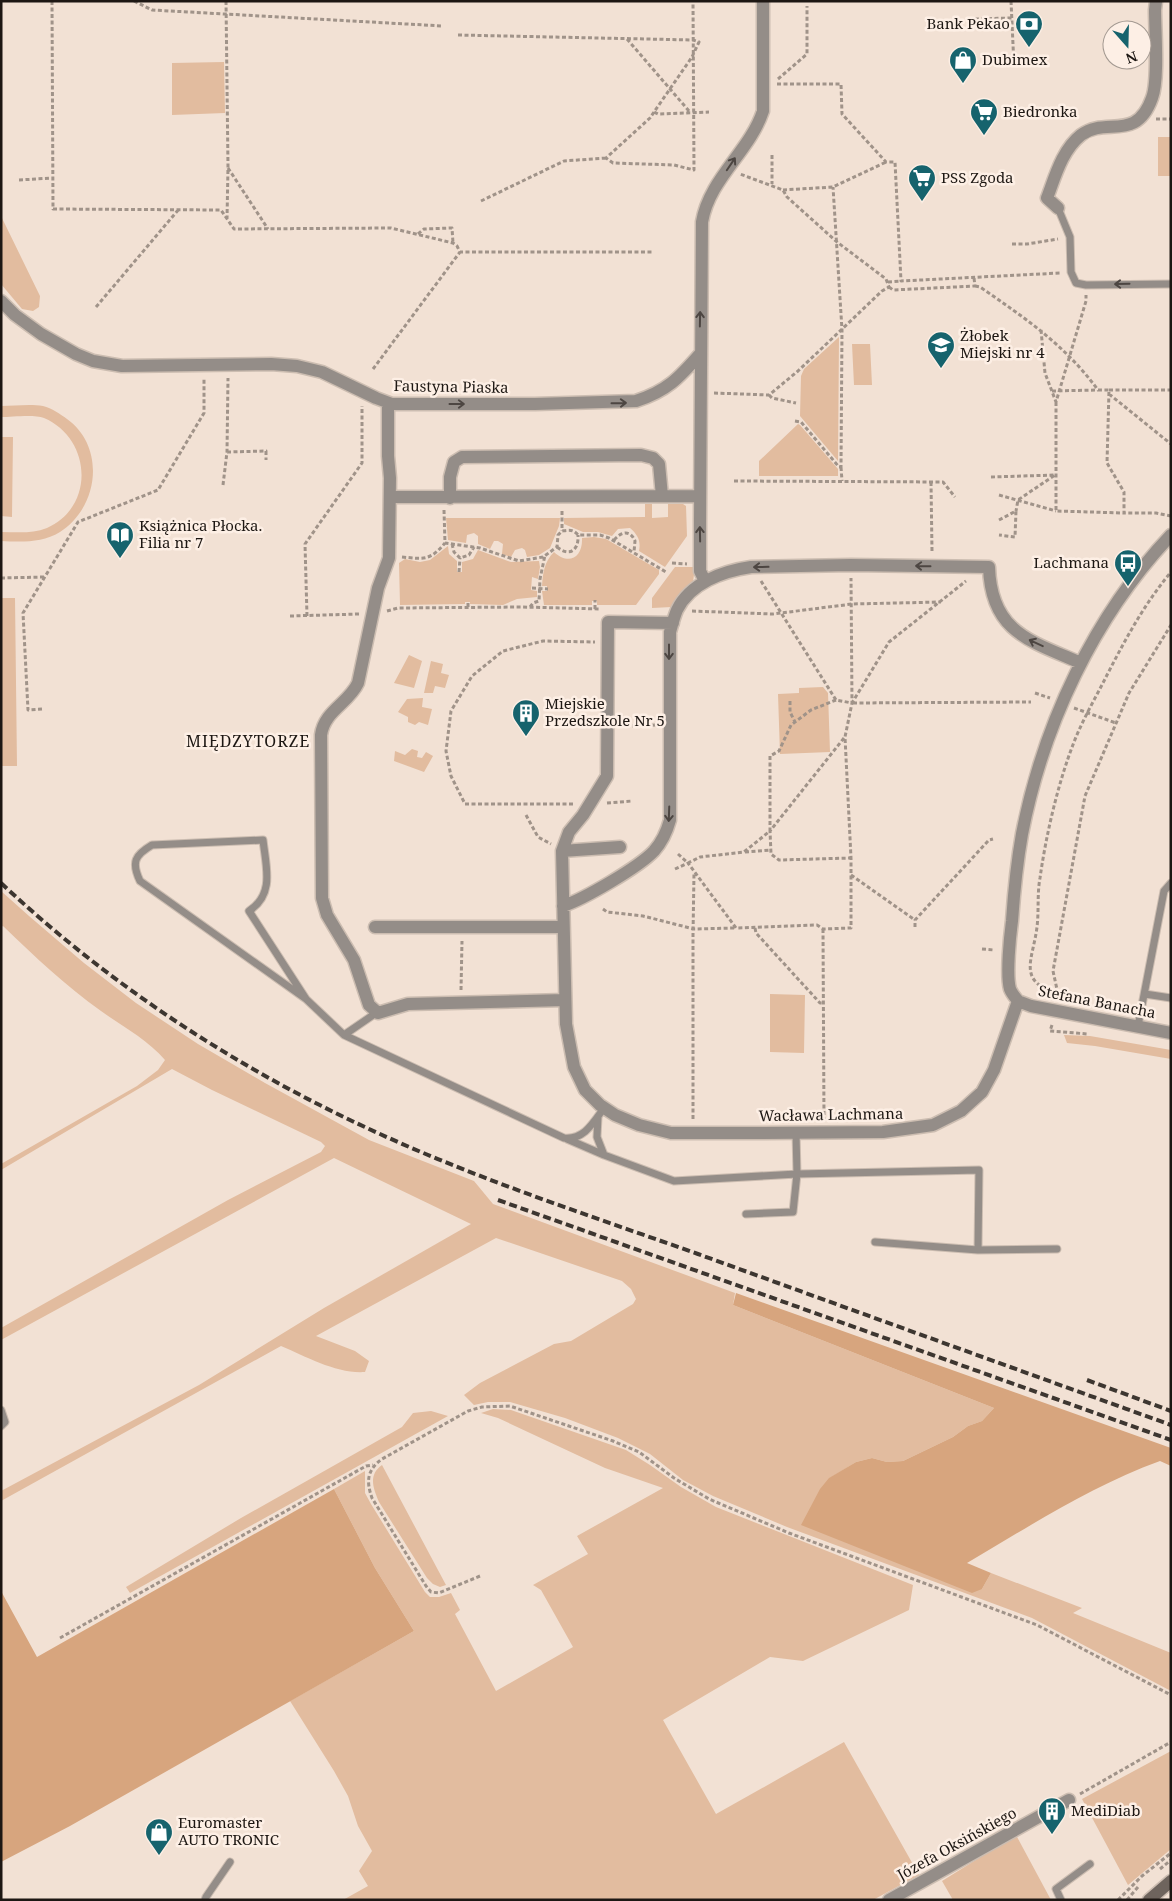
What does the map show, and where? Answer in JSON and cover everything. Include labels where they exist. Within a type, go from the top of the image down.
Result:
[{"type":"main road","points":[[1149,1900],[1171,1881]]},
{"type":"street","points":[[705,581],[700,571],[702,222],[710,198],[757,126],[763,111],[763,1]]},
{"type":"street","points":[[1058,208],[1047,198],[1067,150],[1080,136],[1090,130],[1119,127],[1139,120],[1149,106],[1155,87],[1156,1]]},
{"type":"street","name":"Faustyna Piaska","points":[[1,301],[15,315],[41,334],[76,354],[93,361],[122,366],[280,364],[304,367],[322,372],[388,403],[535,404],[636,401],[669,387],[680,378],[700,354]]},
{"type":"street","points":[[388,403],[387,427],[390,497],[388,558],[378,588],[356,686],[326,718],[322,729],[322,898],[327,915],[354,960],[366,998],[372,1010],[376,1012],[381,1013],[408,1004],[565,1000]]},
{"type":"street","points":[[447,498],[454,462],[462,457],[641,455],[653,458],[659,464],[662,496]]},
{"type":"street","points":[[390,497],[562,498],[700,496]]},
{"type":"street","points":[[1018,1002],[1009,987],[1009,955],[1014,888],[1022,835],[1036,776],[1062,703],[1081,663],[1128,587],[1171,535]]},
{"type":"street","points":[[563,906],[577,901],[640,862],[662,840],[670,820],[669,639],[674,617],[692,591],[705,581],[730,571],[751,567],[851,565],[989,567],[993,598],[1013,629],[1024,637],[1081,663]]},
{"type":"street","points":[[620,847],[562,851],[569,832],[583,815],[607,776],[608,622],[674,617]]},
{"type":"street","name":"Wacława Lachmana","points":[[562,851],[565,1000],[568,1039],[576,1074],[601,1112],[647,1128],[671,1133],[883,1132],[921,1128],[938,1123],[961,1111],[978,1097],[990,1078],[1018,1002]]},
{"type":"street","points":[[375,927],[563,927]]},
{"type":"street","name":"Stefana Banacha","points":[[1018,1002],[1171,1033]]},
{"type":"street","name":"Józefa Oksińskiego","points":[[889,1900],[1069,1800]]},
{"type":"lane","points":[[1058,208],[1070,237],[1071,272],[1076,283],[1086,285],[1171,284]]},
{"type":"lane","points":[[306,999],[249,911],[262,900],[266,892],[267,883],[263,840],[152,845],[141,851],[136,860],[136,872],[140,881],[306,999],[344,1035],[564,1138],[674,1181],[797,1174],[979,1170],[978,1250]]},
{"type":"lane","points":[[1138,1026],[1164,891],[1171,883]]},
{"type":"lane","points":[[1145,994],[1171,998]]},
{"type":"lane","points":[[344,1035],[376,1012]]},
{"type":"lane","points":[[564,1138],[581,1136],[601,1112]]},
{"type":"lane","points":[[601,1112],[597,1136],[604,1155]]},
{"type":"lane","points":[[746,1214],[793,1212],[797,1174],[796,1133]]},
{"type":"lane","points":[[875,1242],[978,1250],[1057,1249]]},
{"type":"lane","points":[[1,1410],[5,1422],[1,1426]]},
{"type":"lane","points":[[206,1900],[206,1897],[230,1862]]},
{"type":"lane","points":[[1061,1900],[1056,1889],[1090,1864]]},
{"type":"path","points":[[52,1],[53,209],[221,210],[234,229],[391,228],[453,243],[460,252]]},
{"type":"path","points":[[134,1],[152,10],[443,26]]},
{"type":"path","points":[[226,1],[227,219]]},
{"type":"path","points":[[606,158],[613,163],[674,165],[694,170],[691,112],[693,1]]},
{"type":"path","points":[[1011,1],[1014,66]]},
{"type":"path","points":[[807,6],[807,54],[772,84],[841,84],[842,114],[886,162]]},
{"type":"path","points":[[975,19],[1012,18]]},
{"type":"path","points":[[458,35],[693,40]]},
{"type":"path","points":[[627,39],[691,112]]},
{"type":"path","points":[[481,201],[564,161],[606,158],[650,118],[692,57]]},
{"type":"path","points":[[654,112],[658,114],[709,112]]},
{"type":"path","points":[[772,155],[772,184]]},
{"type":"path","points":[[783,190],[833,187],[886,162],[895,162],[901,281]]},
{"type":"path","points":[[228,167],[268,229]]},
{"type":"path","points":[[735,172],[772,184],[783,190],[787,197],[837,242],[888,282],[889,287],[893,290],[980,287],[1041,330],[1069,357],[1098,390]]},
{"type":"path","points":[[19,180],[53,178]]},
{"type":"path","points":[[833,187],[842,330],[842,481]]},
{"type":"path","points":[[96,307],[179,210]]},
{"type":"path","points":[[418,234],[424,228],[452,228],[453,243]]},
{"type":"path","points":[[1012,244],[1027,244],[1070,237]]},
{"type":"path","points":[[460,252],[653,252]]},
{"type":"path","points":[[373,369],[460,252]]},
{"type":"path","points":[[888,282],[1071,272]]},
{"type":"path","points":[[974,278],[975,286]]},
{"type":"path","points":[[1056,511],[1056,402],[1086,301],[1086,285]]},
{"type":"path","points":[[769,395],[842,330],[882,291],[889,287]]},
{"type":"path","points":[[1041,330],[1045,373],[1056,402]]},
{"type":"path","points":[[42,709],[28,710],[23,613],[78,522],[158,490],[204,413],[204,365]]},
{"type":"path","points":[[223,485],[227,452],[228,375]]},
{"type":"path","points":[[1052,391],[1171,390]]},
{"type":"path","points":[[1109,392],[1171,444]]},
{"type":"path","points":[[1109,392],[1107,463],[1124,492],[1124,513]]},
{"type":"path","points":[[701,393],[769,395],[772,398],[796,403]]},
{"type":"path","points":[[307,616],[306,544],[362,463],[362,405]]},
{"type":"path","points":[[795,421],[801,422],[841,467]]},
{"type":"path","points":[[227,452],[266,451],[266,460]]},
{"type":"path","points":[[991,477],[1055,475]]},
{"type":"path","points":[[999,535],[1015,537],[1018,500],[1055,475]]},
{"type":"path","points":[[734,481],[943,482],[955,496]]},
{"type":"path","points":[[931,482],[933,559]]},
{"type":"path","points":[[999,495],[1056,511],[1156,513],[1171,516]]},
{"type":"path","points":[[397,556],[424,559],[434,554],[445,543],[447,498]]},
{"type":"path","points":[[557,547],[558,536],[562,531],[562,498]]},
{"type":"path","points":[[999,520],[1016,511]]},
{"type":"path","points":[[557,547],[567,553],[576,550],[578,546],[578,536],[575,531],[562,531]]},
{"type":"path","points":[[614,540],[620,534],[626,532],[630,534],[636,541],[634,552]]},
{"type":"path","points":[[578,536],[600,534],[614,540],[666,572]]},
{"type":"path","points":[[445,543],[474,547],[519,560],[531,560],[545,555],[557,547]]},
{"type":"path","points":[[452,544],[454,552],[460,558],[459,572]]},
{"type":"path","points":[[460,558],[469,556],[474,547]]},
{"type":"path","points":[[530,608],[533,602],[539,601],[539,589],[545,555]]},
{"type":"path","points":[[603,909],[607,912],[643,916],[694,928],[817,925],[822,929],[851,928],[851,858],[845,738],[852,703],[851,565]]},
{"type":"path","points":[[1058,994],[1044,990],[1037,985],[1032,976],[1031,967],[1037,928],[1039,880],[1062,778],[1074,742],[1119,651],[1136,619],[1171,572]]},
{"type":"path","points":[[1,578],[45,577]]},
{"type":"path","points":[[852,703],[889,642],[970,577]]},
{"type":"path","points":[[758,578],[836,700]]},
{"type":"path","points":[[532,588],[548,589]]},
{"type":"path","points":[[595,600],[595,609]]},
{"type":"path","points":[[468,602],[468,608]]},
{"type":"path","points":[[674,617],[781,613],[852,604],[941,602]]},
{"type":"path","points":[[290,616],[372,614],[398,608],[604,610]]},
{"type":"path","points":[[1088,1034],[1050,1031],[1058,994],[1053,971],[1074,848],[1085,796],[1129,693],[1171,625]]},
{"type":"path","points":[[608,642],[544,641],[503,651],[472,676],[452,711],[446,751],[451,776],[465,804],[632,802]]},
{"type":"path","points":[[851,858],[779,860],[771,854],[770,758],[772,754],[779,751],[791,725],[811,710],[836,700],[852,703],[1031,702]]},
{"type":"path","points":[[790,701],[790,712],[795,722]]},
{"type":"path","points":[[632,726],[669,725]]},
{"type":"path","points":[[744,852],[770,831],[845,738]]},
{"type":"path","points":[[526,815],[538,837],[562,851]]},
{"type":"path","points":[[915,927],[915,920],[989,840],[993,839]]},
{"type":"path","points":[[674,869],[700,857],[771,850]]},
{"type":"path","points":[[678,854],[688,863],[736,928]]},
{"type":"path","points":[[693,1133],[695,872]]},
{"type":"path","points":[[851,875],[915,920]]},
{"type":"path","points":[[461,1003],[462,927]]},
{"type":"path","points":[[755,928],[762,940],[820,1003],[823,1003]]},
{"type":"path","points":[[822,929],[824,1132]]},
{"type":"path","points":[[60,1638],[366,1466],[374,1465],[468,1411],[482,1407],[510,1406],[579,1428],[639,1452],[692,1489],[710,1499],[772,1526],[1037,1625],[1171,1695]]},
{"type":"path","points":[[374,1465],[369,1473],[368,1483],[372,1498],[431,1592],[439,1593],[480,1576]]},
{"type":"path","points":[[1069,1800],[1171,1742]]},
{"type":"path","points":[[1118,1900],[1142,1876],[1171,1852]]},
{"type":"shaded area","points":[[224,62],[225,113],[172,115],[172,63]]},
{"type":"shaded area","points":[[1158,137],[1171,137],[1171,176],[1158,176]]},
{"type":"shaded area","points":[[1,216],[40,296],[39,307],[33,311],[22,309],[1,284]]},
{"type":"shaded area","points":[[839,337],[838,461],[800,416],[801,376],[804,369]]},
{"type":"shaded area","points":[[852,344],[870,344],[872,385],[854,385]]},
{"type":"shaded area","points":[[33,405],[50,408],[67,419],[79,431],[88,445],[92,460],[93,477],[90,493],[83,508],[73,521],[53,536],[32,541],[1,541],[1,532],[41,530],[63,518],[74,504],[80,489],[82,472],[79,456],[71,441],[60,428],[40,417],[1,417],[1,406]]},
{"type":"shaded area","points":[[798,424],[838,469],[838,476],[759,476],[759,461]]},
{"type":"shaded area","points":[[1,437],[13,437],[12,517],[1,516]]},
{"type":"shaded area","points":[[645,504],[652,504],[652,518],[668,517],[668,504],[683,504],[686,506],[687,536],[665,567],[639,551],[640,544],[638,538],[630,528],[618,529],[612,536],[598,532],[583,532],[564,524],[564,518],[645,517]]},
{"type":"shaded area","points":[[446,518],[560,518],[559,526],[550,548],[539,555],[527,557],[525,550],[522,548],[515,550],[511,557],[502,554],[503,544],[498,541],[494,541],[490,549],[478,544],[478,536],[474,533],[467,535],[466,543],[448,540]]},
{"type":"shaded area","points":[[582,538],[606,539],[659,570],[659,574],[636,605],[597,605],[597,601],[592,601],[592,605],[544,605],[542,591],[547,591],[547,586],[542,586],[543,577],[546,564],[551,556],[554,552],[570,559],[578,554],[582,545]]},
{"type":"shaded area","points":[[448,546],[449,554],[457,561],[457,572],[462,572],[462,562],[473,559],[478,550],[511,562],[539,561],[538,579],[532,577],[531,590],[537,591],[537,597],[517,599],[503,605],[470,604],[470,602],[465,602],[465,604],[400,605],[399,563],[405,559],[420,562],[430,560]]},
{"type":"shaded area","points":[[675,567],[695,567],[693,582],[676,599],[672,607],[652,608],[652,598]]},
{"type":"shaded area","points":[[1,598],[15,598],[17,766],[1,766]]},
{"type":"shaded area","points":[[409,655],[422,661],[414,688],[394,683]]},
{"type":"shaded area","points":[[431,661],[443,664],[441,673],[449,675],[445,688],[435,686],[433,693],[424,693]]},
{"type":"shaded area","points":[[823,687],[828,693],[830,752],[780,754],[778,694],[799,693],[799,688]]},
{"type":"shaded area","points":[[423,698],[422,707],[432,709],[428,725],[419,722],[415,725],[408,722],[408,717],[398,712],[407,699]]},
{"type":"shaded area","points":[[412,749],[418,751],[417,757],[422,758],[426,752],[433,756],[424,772],[394,761],[395,751],[405,755]]},
{"type":"shaded area","points":[[1,891],[84,963],[136,1003],[198,1044],[369,1140],[474,1181],[493,1204],[735,1293],[733,1305],[994,1408],[982,1421],[968,1426],[953,1437],[903,1461],[887,1462],[872,1458],[856,1462],[830,1478],[982,1589],[991,1573],[1082,1608],[1073,1613],[1171,1653],[1171,1691],[1032,1618],[787,1527],[713,1496],[683,1480],[650,1454],[618,1438],[565,1418],[510,1402],[488,1402],[474,1405],[464,1395],[480,1383],[554,1344],[571,1341],[633,1304],[636,1299],[631,1289],[622,1281],[496,1238],[316,1336],[355,1351],[369,1361],[365,1372],[333,1368],[281,1346],[1,1501],[1,1491],[199,1385],[324,1308],[471,1224],[334,1158],[1,1340],[1,1328],[228,1200],[321,1152],[325,1146],[321,1142],[172,1069],[1,1170],[1,1164],[137,1086],[158,1070],[165,1060],[143,1039],[75,992],[3,926],[1,927]]},
{"type":"shaded area","points":[[770,994],[805,995],[804,1053],[770,1052]]},
{"type":"shaded area","points":[[1064,1035],[1090,1036],[1171,1050],[1171,1059],[1067,1043]]},
{"type":"shaded area","points":[[736,1293],[1171,1448],[1171,1466],[1160,1461],[1110,1482],[1061,1507],[967,1563],[991,1573],[982,1589],[972,1593],[801,1525],[820,1489],[829,1478],[856,1462],[872,1458],[887,1462],[903,1461],[953,1437],[968,1426],[982,1421],[994,1408],[733,1305]]},
{"type":"shaded area","points":[[493,1409],[511,1410],[626,1450],[681,1487],[716,1507],[913,1585],[909,1610],[803,1661],[770,1657],[663,1720],[716,1814],[844,1742],[919,1875],[873,1900],[343,1900],[368,1886],[359,1871],[372,1851],[358,1826],[348,1796],[290,1701],[414,1631],[375,1568],[334,1489],[365,1471],[365,1493],[371,1504],[425,1592],[430,1597],[439,1597],[451,1593],[460,1610],[455,1614],[496,1691],[573,1647],[541,1590],[533,1585],[588,1554],[577,1536],[663,1488],[605,1468],[498,1418],[481,1413]]},
{"type":"shaded area","points":[[431,1411],[448,1416],[130,1593],[126,1587],[241,1518],[402,1427],[413,1413]]},
{"type":"shaded area","points":[[382,1465],[446,1585],[440,1587],[433,1584],[427,1578],[379,1502],[375,1492],[373,1477]]},
{"type":"shaded area","points":[[334,1489],[375,1568],[414,1631],[70,1826],[1,1862],[1,1591],[37,1657]]},
{"type":"shaded area","points":[[1171,1751],[1171,1849],[1128,1885],[1082,1799]]},
{"type":"shaded area","points":[[1016,1835],[1051,1900],[953,1900],[942,1881]]},
{"type":"railway","points":[[1,883],[88,958],[180,1024],[278,1083],[380,1134],[458,1167],[538,1197],[1171,1425]]},
{"type":"railway","points":[[498,1200],[1171,1440]]},
{"type":"railway","points":[[1087,1380],[1171,1411]]},
{"type":"place","name":"Bank Pekao","points":[[1029,48]]},
{"type":"place","name":"Dubimex","points":[[963,84]]},
{"type":"place","name":"Biedronka","points":[[984,136]]},
{"type":"place","name":"PSS Zgoda","points":[[922,202]]},
{"type":"place","name":"Żłobek Miejski nr 4","points":[[941,369]]},
{"type":"place","name":"Książnica Płocka. Filia nr 7","points":[[120,559]]},
{"type":"place","name":"Lachmana","points":[[1128,587]]},
{"type":"place","name":"Miejskie Przedszkole Nr 5","points":[[526,737]]},
{"type":"place","name":"MediDiab","points":[[1052,1835]]},
{"type":"place","name":"Euromaster AUTO TRONIC","points":[[159,1856]]},
{"type":"district","name":"MIĘDZYTORZE","points":[[248,741]]}]
